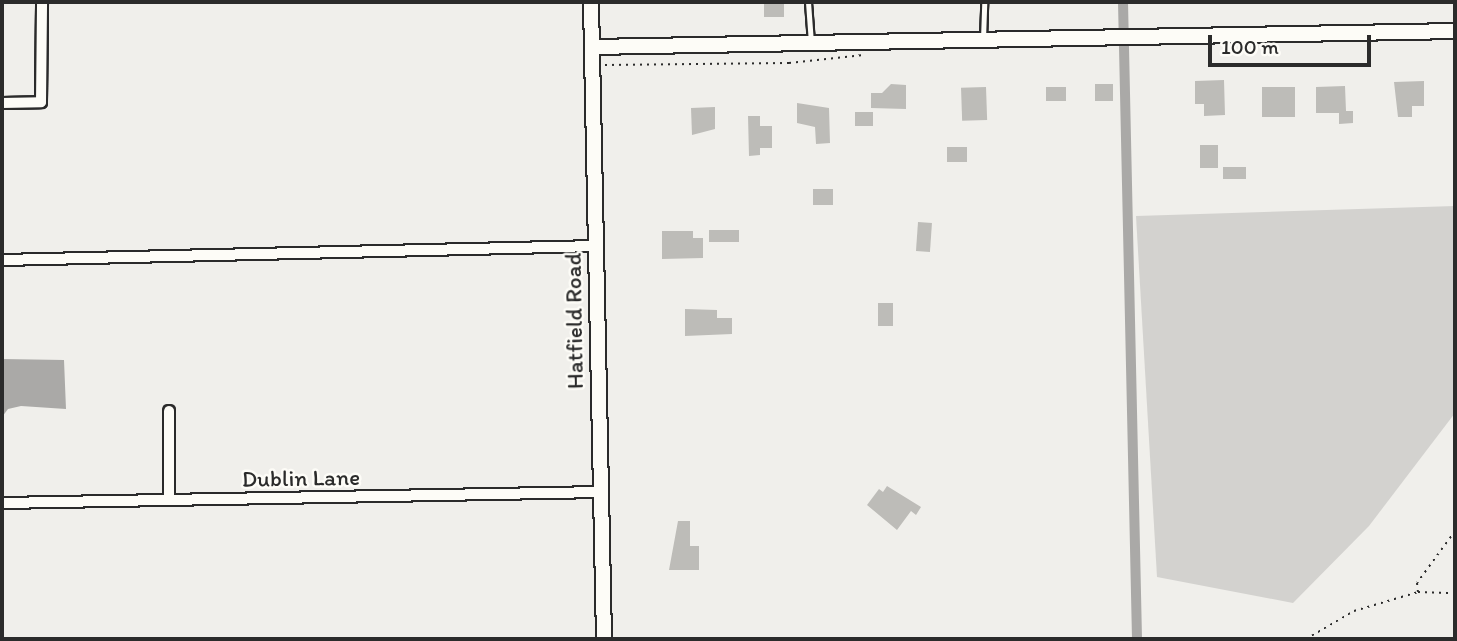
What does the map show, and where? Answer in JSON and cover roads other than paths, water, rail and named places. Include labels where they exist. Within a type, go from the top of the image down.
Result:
[{"type":"street","points":[[2,103],[41,102],[42,2]]},
{"type":"street","name":"Hatfield Road","points":[[591,2],[604,639]]},
{"type":"street","points":[[592,47],[1455,31]]},
{"type":"street","points":[[2,260],[595,246]]},
{"type":"street","points":[[169,411],[169,499]]},
{"type":"street","name":"Dublin Lane","points":[[2,503],[601,492]]},
{"type":"lane","points":[[808,2],[811,43]]},
{"type":"lane","points":[[984,2],[984,39]]},
{"type":"waterway","points":[[1123,2],[1137,639]]}]
